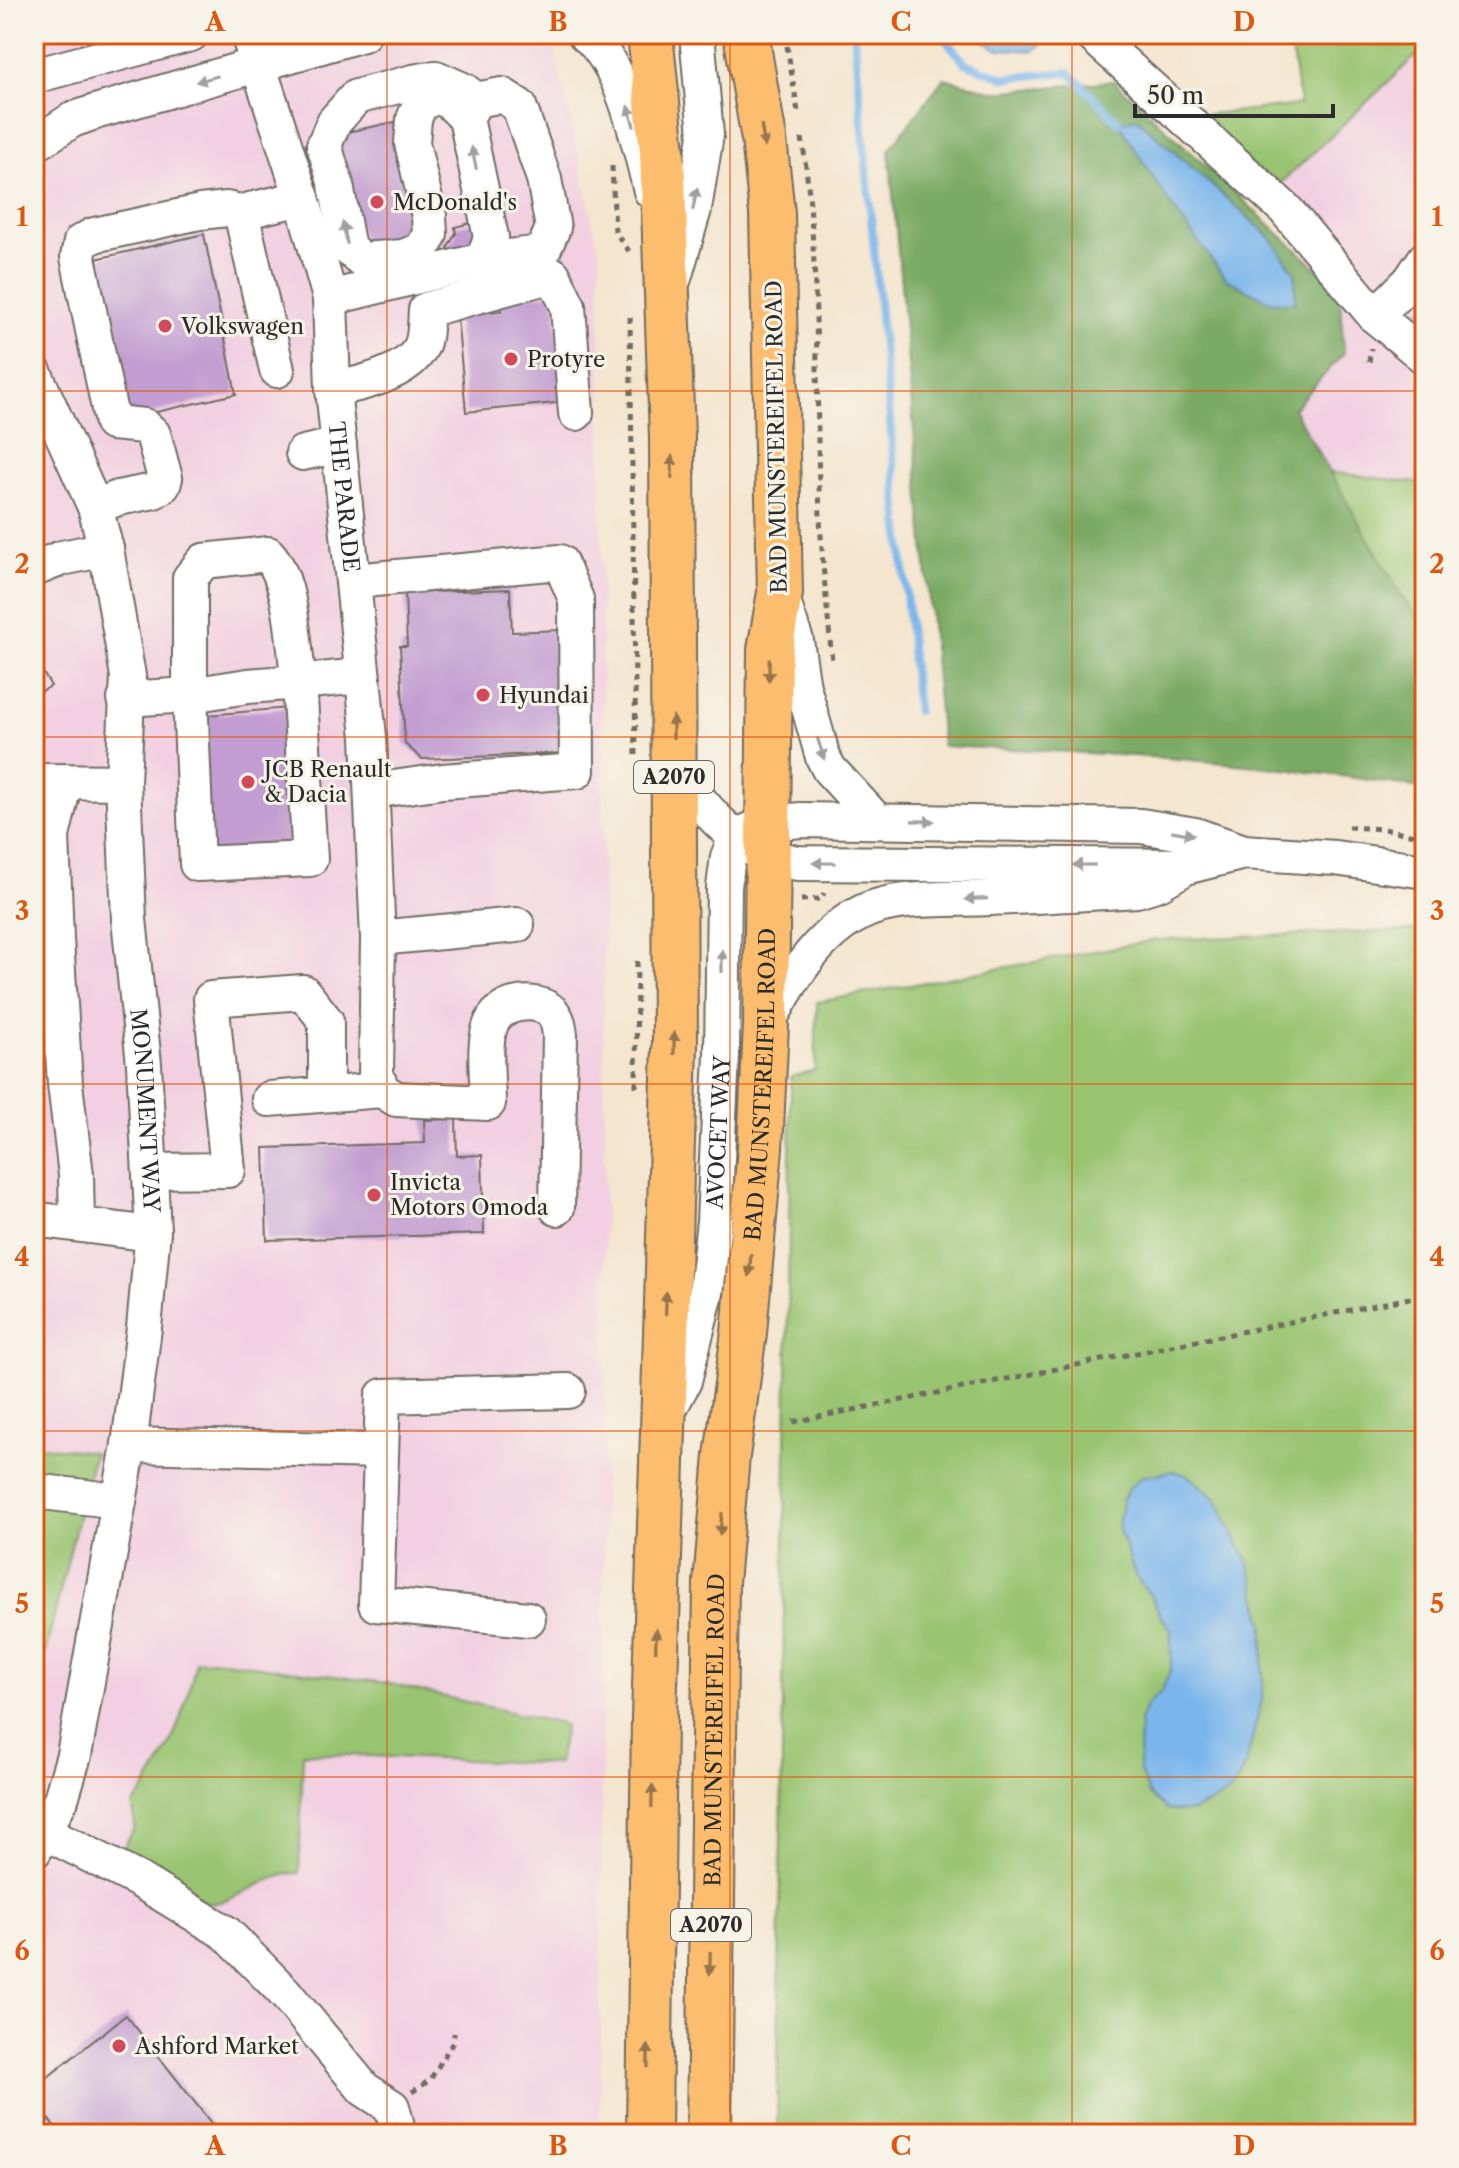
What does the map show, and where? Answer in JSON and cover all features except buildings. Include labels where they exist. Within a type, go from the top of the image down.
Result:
[{"type":"highway","name":"A2070","points":[[649,2134],[654,1718],[675,1046],[655,765],[672,438],[649,306],[648,256],[662,151],[650,34]]},
{"type":"highway","name":"BAD MUNSTEREIFEL ROAD","points":[[709,2134],[716,1583],[727,1456],[744,1333],[760,1148],[766,1025],[757,839],[770,650],[780,593],[772,213],[749,42]]},
{"type":"street","points":[[34,76],[191,34]]},
{"type":"street","points":[[34,145],[72,120],[253,49],[363,34]]},
{"type":"street","points":[[585,34],[596,42],[624,92],[648,256]]},
{"type":"street","points":[[649,306],[694,209],[706,135],[697,34]]},
{"type":"street","points":[[1091,34],[1285,209],[1375,316],[1425,357]]},
{"type":"street","name":"THE PARADE","points":[[253,49],[302,198],[330,298],[333,389],[369,737],[378,938],[379,1082]]},
{"type":"street","points":[[330,298],[483,260],[542,253],[553,228],[544,179],[519,106],[502,95],[471,109],[437,96],[420,104],[414,119],[412,143],[429,216],[430,234],[422,250],[403,257],[362,260],[348,248],[336,185],[324,145],[334,122],[356,97],[369,92],[436,78],[463,90],[471,109],[491,237],[483,260]]},
{"type":"street","points":[[95,507],[118,498],[154,491],[163,485],[165,478],[153,434],[144,426],[112,423],[78,257],[81,242],[94,235],[200,212],[227,209],[241,212],[302,198]]},
{"type":"street","points":[[241,212],[277,370]]},
{"type":"street","points":[[1375,316],[1410,281],[1425,259]]},
{"type":"street","points":[[333,389],[376,380],[415,356],[423,345],[426,310],[553,275],[568,306],[576,413]]},
{"type":"street","name":"MONUMENT WAY","points":[[34,372],[95,507],[106,549],[128,676],[123,782],[129,919],[144,1064],[153,1231],[129,1445],[74,1755],[61,1799],[40,1841]]},
{"type":"street","points":[[303,453],[339,445]]},
{"type":"street","points":[[34,569],[62,558],[106,549]]},
{"type":"street","points":[[268,554],[279,566],[299,682],[310,859],[197,864],[190,695],[190,578],[204,561],[268,554]]},
{"type":"street","points":[[353,581],[560,562],[576,599],[577,771],[443,781],[372,791]]},
{"type":"street","points":[[780,593],[796,641],[803,687],[823,757],[829,769],[876,820]]},
{"type":"street","points":[[125,699],[361,676]]},
{"type":"street","points":[[655,765],[707,811],[797,863],[1189,866],[1244,852]]},
{"type":"street","points":[[77,1224],[76,1175],[65,1084],[49,783],[123,782]]},
{"type":"street","points":[[757,839],[802,820],[1141,826],[1195,835],[1244,852],[1348,860],[1425,871]]},
{"type":"street","name":"AVOCET WAY","points":[[663,1422],[684,1381],[706,1293],[714,1221],[722,1070],[724,887],[728,857],[757,839]]},
{"type":"street","points":[[766,1025],[810,953],[857,914],[877,906],[947,899],[1137,890],[1159,883],[1189,866]]},
{"type":"street","points":[[378,938],[517,925]]},
{"type":"street","points":[[151,1171],[228,1170],[211,999],[303,992],[326,1021],[326,1094]]},
{"type":"street","points":[[269,1099],[326,1094],[379,1082],[396,1099],[488,1103],[488,1044],[492,1021],[499,1011],[525,1003],[550,1010],[558,1020],[560,1035],[557,1208]]},
{"type":"street","points":[[41,1220],[136,1232],[153,1231]]},
{"type":"street","points":[[528,1619],[376,1604],[383,1396],[568,1391]]},
{"type":"street","points":[[129,1445],[380,1451]]},
{"type":"street","points":[[34,1491],[119,1501]]},
{"type":"street","points":[[40,1841],[139,1880],[226,1933],[285,1993],[364,2089],[392,2107],[399,2134]]},
{"type":"path","points":[[785,34],[799,121]]},
{"type":"path","points":[[801,135],[815,261],[820,519],[833,673]]},
{"type":"path","points":[[611,162],[615,232],[629,251],[648,256]]},
{"type":"path","points":[[649,306],[655,765]]},
{"type":"path","points":[[636,988],[637,945]]},
{"type":"path","points":[[793,1422],[1425,1296],[1425,1386]]},
{"type":"path","points":[[408,2094],[430,2080],[454,2040],[454,2033]]},
{"type":"shaded area","points":[[34,34],[552,34],[600,256],[605,1284],[600,2134],[34,2134]]},
{"type":"shaded area","points":[[1425,47],[1425,484],[1329,472],[1292,409],[1344,353],[1278,186]]},
{"type":"green space","points":[[1289,34],[1425,34],[1425,47],[1278,186],[1191,116],[1300,105]]},
{"type":"green space","points":[[944,78],[995,92],[1114,81],[1339,289],[1344,353],[1293,409],[1405,602],[1425,625],[1425,789],[1245,765],[1124,755],[942,746],[889,150]],"holes":[[[1136,119],[1269,236],[1119,123]]]},
{"type":"green space","points":[[1329,472],[1425,484],[1425,625],[1405,602]]},
{"type":"green space","points":[[1425,930],[1425,2134],[777,2134],[791,1077],[815,1070],[817,1002],[1155,940]]},
{"type":"green space","points":[[34,1445],[94,1452],[34,1699]]},
{"type":"green space","points":[[215,1660],[386,1683],[565,1725],[558,1764],[303,1753],[299,1873],[287,1874],[232,1898],[209,1904],[121,1851],[135,1827],[133,1805],[156,1772],[173,1737],[196,1661]]},
{"type":"water","points":[[971,34],[1045,34],[1048,38],[1034,51],[997,49]]},
{"type":"water","points":[[1136,118],[1269,236],[1295,273],[1295,303],[1269,301],[1226,279],[1168,201],[1119,123]]},
{"type":"water","points":[[1172,1471],[1187,1475],[1216,1499],[1249,1564],[1264,1624],[1262,1700],[1245,1766],[1233,1789],[1218,1800],[1190,1812],[1166,1810],[1149,1794],[1139,1769],[1140,1722],[1147,1704],[1160,1693],[1171,1670],[1171,1629],[1136,1577],[1118,1527],[1122,1501],[1129,1488],[1141,1477]]},
{"type":"waterway","points":[[854,34],[917,711]]},
{"type":"waterway","points":[[941,34],[965,63],[1005,78],[1069,72],[1119,123]]},
{"type":"place","name":"McDonald's","points":[[377,202]]},
{"type":"place","name":"Volkswagen","points":[[165,326]]},
{"type":"place","name":"Protyre","points":[[511,359]]},
{"type":"place","name":"Hyundai","points":[[483,695]]},
{"type":"place","name":"JCB Renault & Dacia","points":[[248,782]]},
{"type":"place","name":"Invicta Motors Omoda","points":[[374,1195]]},
{"type":"place","name":"Ashford Market","points":[[119,2046]]}]
